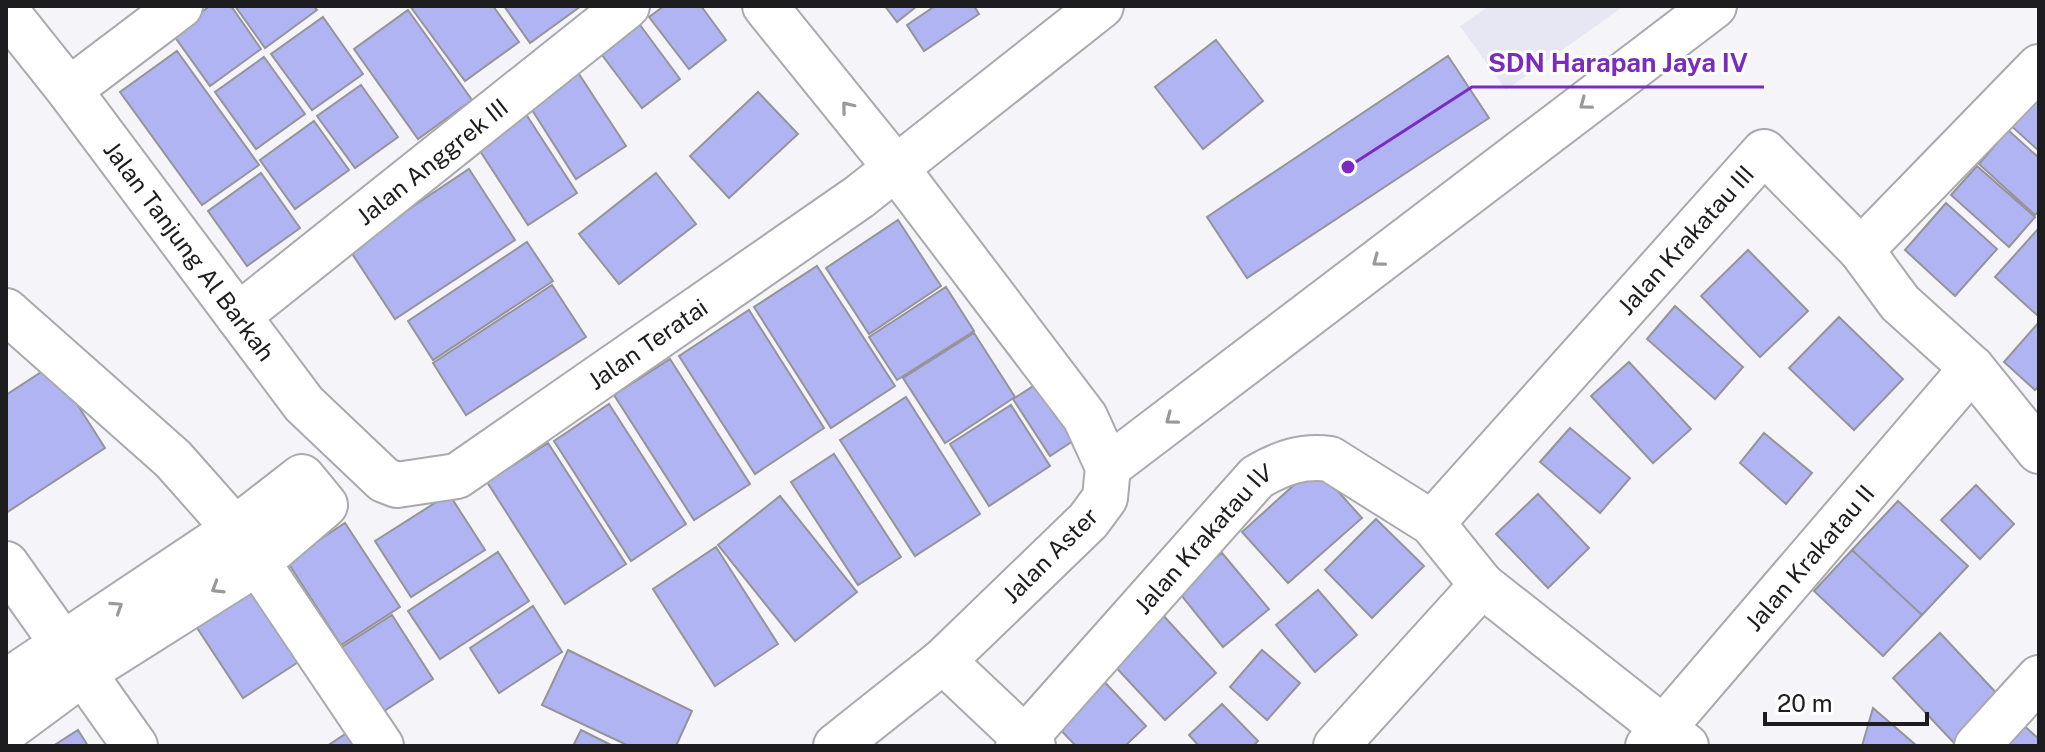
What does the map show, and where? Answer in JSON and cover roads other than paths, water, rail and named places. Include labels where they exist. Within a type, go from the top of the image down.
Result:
[{"type":"street","points":[[69,90],[180,6]]},
{"type":"street","name":"Jalan Anggrek III","points":[[238,316],[627,6]]},
{"type":"street","points":[[765,6],[896,168],[1085,417],[1108,467],[1714,6]]},
{"type":"street","name":"Jalan Teratai","points":[[384,480],[397,485],[457,476],[896,168],[1101,6]]},
{"type":"street","name":"Jalan Tanjung Al Barkah","points":[[6,11],[69,90],[304,404],[384,480]]},
{"type":"street","points":[[1861,250],[2039,67]]},
{"type":"street","name":"Jalan Krakatau III","points":[[1432,523],[1764,152],[1861,250],[1900,303],[1972,368],[2039,451]]},
{"type":"street","points":[[6,311],[173,459],[246,546],[385,743]]},
{"type":"street","name":"Jalan Krakatau II","points":[[1666,741],[1972,368]]},
{"type":"street","name":"Jalan Krakatau IV","points":[[1025,744],[1257,477],[1280,464],[1312,456],[1330,459],[1432,523],[1482,585],[1666,741]]},
{"type":"street","name":"Jalan Aster","points":[[836,746],[943,661],[1088,521],[1105,498],[1108,467]]},
{"type":"street","points":[[6,682],[72,658],[246,546]]},
{"type":"street","points":[[6,564],[135,746]]},
{"type":"street","points":[[1336,746],[1482,585]]},
{"type":"street","points":[[6,730],[72,658]]},
{"type":"street","points":[[943,661],[1025,744]]},
{"type":"street","points":[[1977,746],[2039,678]]},
{"type":"place","name":"SDN Harapan Jaya IV","points":[[1348,167]]}]
